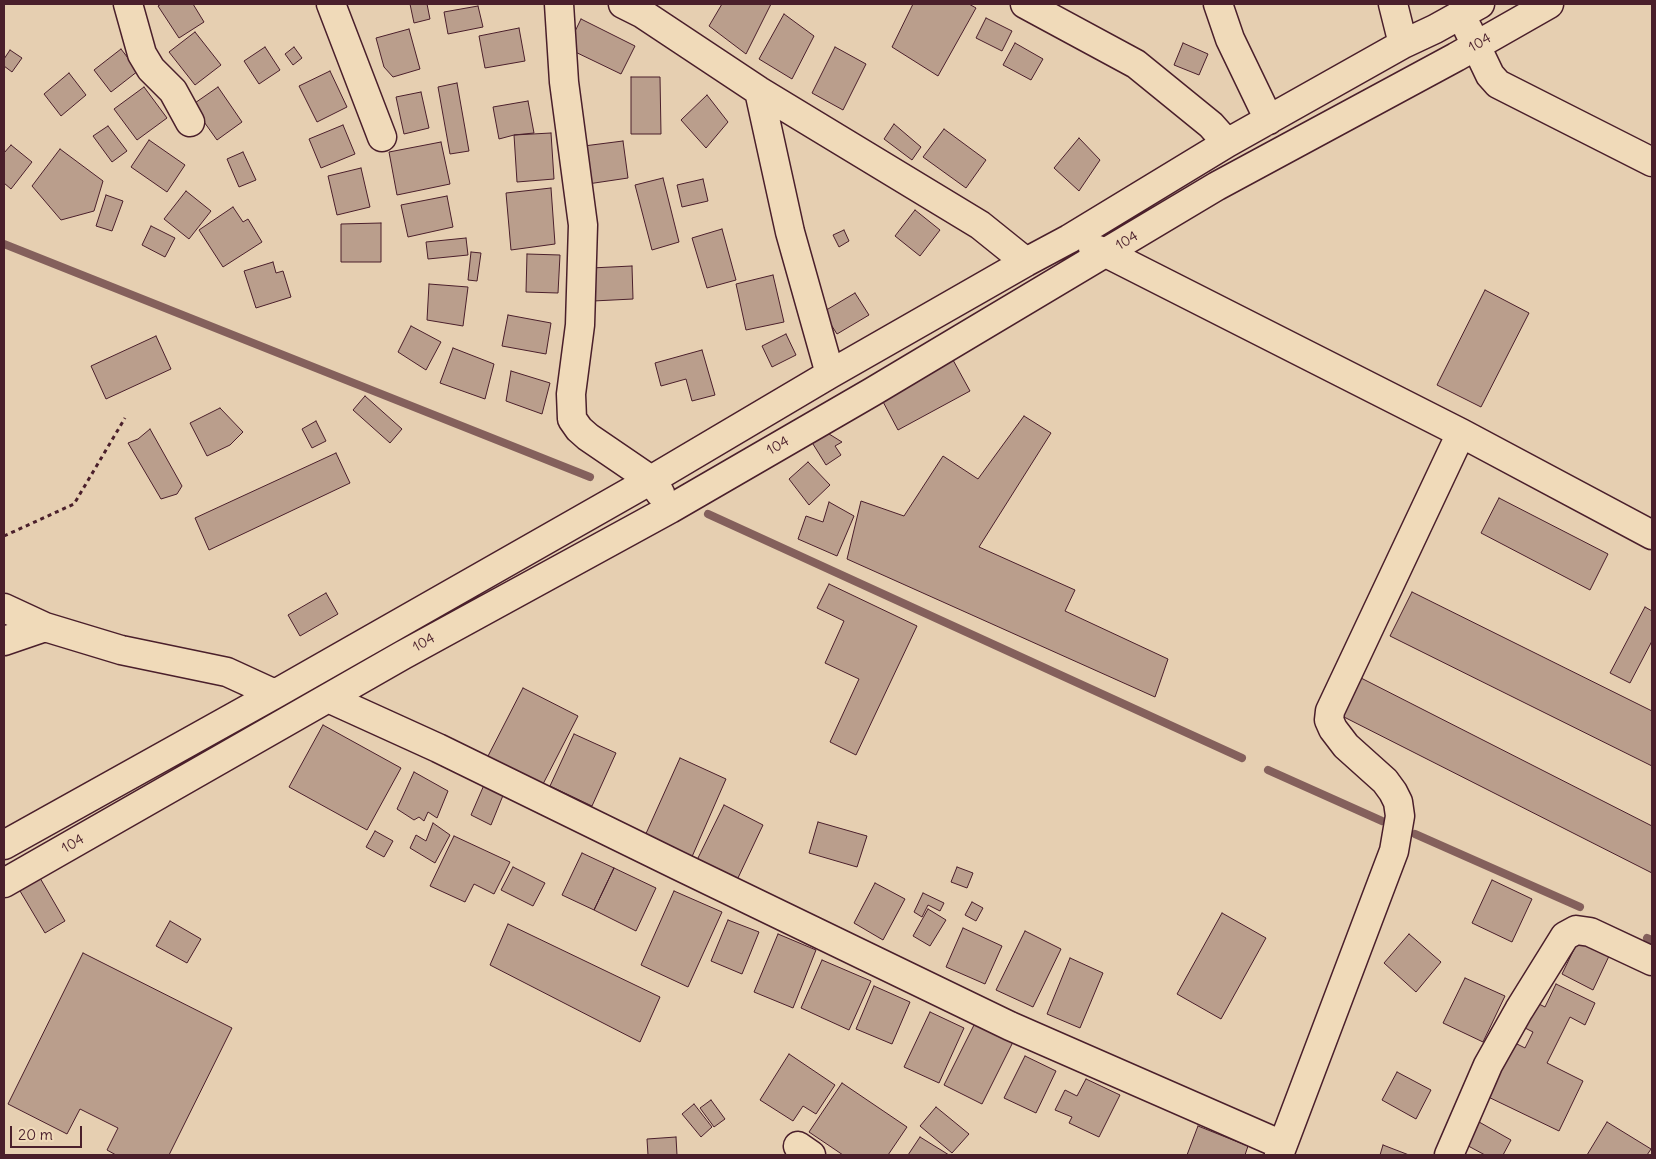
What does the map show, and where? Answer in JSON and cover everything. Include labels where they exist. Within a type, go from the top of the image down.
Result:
[{"type":"street","points":[[128,4],[142,54],[151,69],[173,91],[190,122]]},
{"type":"street","points":[[330,4],[382,137]]},
{"type":"street","points":[[559,4],[564,82],[583,225],[580,325],[571,394],[572,419],[578,429],[588,437],[651,480],[670,509]]},
{"type":"street","points":[[623,4],[643,14],[759,91],[980,225],[1026,262]]},
{"type":"street","points":[[1025,4],[1136,64],[1211,125],[1228,143]]},
{"type":"street","points":[[1218,4],[1230,39],[1269,120]]},
{"type":"street","points":[[1393,4],[1403,44]]},
{"type":"street","name":"104","points":[[4,883],[403,654],[670,509],[880,387],[1217,186],[1549,4]]},
{"type":"street","points":[[30,868],[8,842],[274,694],[651,480],[830,374],[1069,239],[1228,143],[1403,44],[1435,30],[1471,9],[1475,46],[1490,74],[1498,84],[1652,162]]},
{"type":"street","points":[[759,91],[790,232],[830,374]]},
{"type":"street","points":[[1069,239],[1106,253],[1461,432],[1652,535]]},
{"type":"street","points":[[328,698],[438,748],[1010,1026],[1281,1150],[1394,851],[1400,816],[1398,802],[1385,781],[1346,746],[1333,729],[1329,720],[1330,711],[1461,432]]},
{"type":"street","points":[[4,608],[45,627],[121,650],[226,672],[274,694]]},
{"type":"street","points":[[4,641],[45,627]]},
{"type":"street","points":[[1449,1155],[1488,1066],[1519,1010],[1565,936],[1576,930],[1590,932],[1652,961]]},
{"type":"path","points":[[4,536],[74,504],[125,418]]},
{"type":"building","points":[[161,4],[193,4],[204,22],[179,38],[158,6]]},
{"type":"building","points":[[410,4],[427,4],[430,19],[414,23]]},
{"type":"building","points":[[722,4],[771,4],[746,54],[709,26]]},
{"type":"building","points":[[913,4],[969,4],[976,8],[938,76],[892,47]]},
{"type":"building","points":[[478,6],[483,27],[448,34],[444,12]]},
{"type":"building","points":[[784,14],[814,36],[792,79],[759,59]]},
{"type":"building","points":[[986,18],[1012,31],[1002,51],[976,38]]},
{"type":"building","points":[[581,19],[635,46],[621,74],[567,48]]},
{"type":"building","points":[[519,28],[525,61],[485,68],[479,36]]},
{"type":"building","points":[[409,29],[420,69],[393,77],[384,67],[376,38]]},
{"type":"building","points":[[195,32],[221,65],[195,85],[169,52]]},
{"type":"building","points":[[1015,43],[1043,59],[1031,80],[1003,65]]},
{"type":"building","points":[[1183,43],[1208,54],[1199,75],[1174,65]]},
{"type":"building","points":[[265,47],[280,70],[259,84],[244,61]]},
{"type":"building","points":[[294,47],[302,58],[293,65],[285,54]]},
{"type":"building","points":[[835,47],[866,64],[843,110],[812,93]]},
{"type":"building","points":[[121,49],[138,71],[111,92],[94,70]]},
{"type":"building","points":[[10,50],[22,58],[12,72],[4,66],[4,59]]},
{"type":"building","points":[[330,71],[347,107],[317,122],[299,86]]},
{"type":"building","points":[[69,73],[86,95],[61,116],[44,94]]},
{"type":"building","points":[[631,77],[660,77],[661,134],[631,134]]},
{"type":"building","points":[[457,83],[469,151],[450,154],[438,87]]},
{"type":"building","points":[[144,87],[167,118],[137,140],[114,109]]},
{"type":"building","points":[[218,87],[242,122],[217,140],[192,105]]},
{"type":"building","points":[[421,92],[429,128],[404,134],[396,97]]},
{"type":"building","points":[[707,95],[728,122],[706,148],[681,120]]},
{"type":"building","points":[[528,101],[534,133],[499,139],[493,107]]},
{"type":"building","points":[[894,124],[921,147],[912,160],[884,139]]},
{"type":"building","points":[[343,125],[355,154],[321,168],[309,139]]},
{"type":"building","points":[[108,126],[127,151],[112,162],[93,136]]},
{"type":"building","points":[[944,129],[986,160],[966,188],[923,157]]},
{"type":"building","points":[[551,133],[554,179],[517,182],[514,135]]},
{"type":"building","points":[[1079,138],[1100,160],[1079,191],[1054,168]]},
{"type":"building","points":[[149,140],[185,165],[167,192],[131,167]]},
{"type":"building","points":[[623,141],[628,178],[581,185],[576,147]]},
{"type":"building","points":[[441,142],[450,184],[397,195],[389,152]]},
{"type":"building","points":[[11,145],[32,162],[11,189],[4,183],[4,153]]},
{"type":"building","points":[[60,149],[103,181],[94,211],[61,220],[32,186]]},
{"type":"building","points":[[243,152],[256,180],[239,187],[227,159]]},
{"type":"building","points":[[361,168],[370,207],[337,215],[328,176]]},
{"type":"building","points":[[663,178],[679,242],[652,250],[635,185]]},
{"type":"building","points":[[703,179],[708,201],[682,207],[677,185]]},
{"type":"building","points":[[551,188],[555,244],[511,250],[506,193]]},
{"type":"building","points":[[186,191],[211,211],[189,239],[164,219]]},
{"type":"building","points":[[106,195],[123,201],[112,231],[96,226]]},
{"type":"building","points":[[447,196],[453,227],[408,237],[401,205]]},
{"type":"building","points":[[233,207],[243,222],[248,219],[262,242],[223,267],[199,230]]},
{"type":"building","points":[[915,210],[940,230],[920,256],[895,236]]},
{"type":"building","points":[[381,223],[381,262],[341,262],[341,224]]},
{"type":"building","points":[[151,226],[175,238],[165,257],[142,245]]},
{"type":"building","points":[[722,229],[736,280],[707,288],[692,238]]},
{"type":"building","points":[[844,230],[849,241],[839,247],[833,235]]},
{"type":"building","points":[[466,238],[468,255],[428,259],[426,242]]},
{"type":"building","points":[[471,252],[481,253],[477,281],[468,280]]},
{"type":"building","points":[[527,254],[560,255],[558,293],[526,292]]},
{"type":"building","points":[[273,262],[276,273],[283,271],[291,297],[256,308],[244,271]]},
{"type":"building","points":[[632,266],[633,299],[593,301],[591,268]]},
{"type":"building","points":[[773,275],[784,322],[746,330],[736,284]]},
{"type":"building","points":[[429,284],[468,287],[463,326],[427,320]]},
{"type":"building","points":[[1485,290],[1529,313],[1481,407],[1437,385]]},
{"type":"building","points":[[855,293],[869,315],[837,334],[823,312]]},
{"type":"building","points":[[508,315],[551,323],[546,354],[502,346]]},
{"type":"building","points":[[411,326],[441,342],[426,370],[398,352]]},
{"type":"building","points":[[786,334],[796,355],[772,367],[762,346]]},
{"type":"building","points":[[156,336],[171,369],[106,399],[91,366]]},
{"type":"building","points":[[453,348],[494,364],[485,399],[440,383]]},
{"type":"building","points":[[702,350],[715,395],[692,401],[686,379],[661,386],[655,363]]},
{"type":"building","points":[[953,360],[970,391],[898,430],[881,398]]},
{"type":"building","points":[[511,371],[550,383],[542,414],[506,401]]},
{"type":"building","points":[[365,396],[402,429],[390,443],[353,410]]},
{"type":"building","points":[[220,408],[243,432],[230,445],[207,456],[190,423]]},
{"type":"building","points":[[1024,416],[1051,433],[979,547],[1075,590],[1065,611],[1168,659],[1155,697],[847,559],[861,501],[904,516],[943,456],[978,479]]},
{"type":"building","points":[[316,421],[326,441],[312,448],[302,429]]},
{"type":"building","points":[[150,429],[182,486],[177,494],[161,499],[128,443],[138,439]]},
{"type":"building","points":[[821,429],[842,442],[835,446],[841,455],[826,465],[808,436]]},
{"type":"building","points":[[336,453],[350,483],[209,550],[195,518]]},
{"type":"building","points":[[808,462],[830,485],[809,505],[789,479]]},
{"type":"building","points":[[1499,498],[1608,554],[1590,590],[1481,533]]},
{"type":"building","points":[[829,502],[854,516],[837,556],[798,539],[806,516],[823,522]]},
{"type":"building","points":[[829,584],[917,626],[856,755],[830,742],[859,679],[825,663],[844,621],[817,608]]},
{"type":"building","points":[[1412,592],[1652,711],[1652,766],[1390,636]]},
{"type":"building","points":[[326,593],[338,614],[300,636],[288,615]]},
{"type":"building","points":[[1645,607],[1652,611],[1652,641],[1630,683],[1610,673]]},
{"type":"building","points":[[1361,678],[1652,826],[1652,873],[1342,716]]},
{"type":"building","points":[[523,688],[578,716],[542,786],[487,758]]},
{"type":"building","points":[[323,725],[401,768],[367,830],[289,787]]},
{"type":"building","points":[[574,734],[616,753],[592,806],[550,786]]},
{"type":"building","points":[[680,758],[726,779],[691,859],[644,838]]},
{"type":"building","points":[[414,772],[448,791],[437,818],[428,812],[424,821],[419,817],[414,820],[397,809]]},
{"type":"building","points":[[484,785],[504,793],[491,825],[471,815]]},
{"type":"building","points":[[724,805],[763,825],[737,880],[697,860]]},
{"type":"building","points":[[818,822],[867,836],[857,867],[809,853]]},
{"type":"building","points":[[433,823],[450,835],[435,863],[410,848],[416,835],[426,841]]},
{"type":"building","points":[[375,831],[393,841],[384,857],[366,847]]},
{"type":"building","points":[[454,836],[510,862],[494,894],[474,884],[465,902],[430,886]]},
{"type":"building","points":[[582,853],[614,868],[594,910],[562,895]]},
{"type":"building","points":[[513,867],[545,883],[533,906],[501,890]]},
{"type":"building","points":[[957,867],[973,873],[967,888],[951,882]]},
{"type":"building","points":[[614,868],[656,888],[636,931],[594,910]]},
{"type":"building","points":[[40,878],[65,921],[45,933],[20,891]]},
{"type":"building","points":[[1492,880],[1532,899],[1512,942],[1472,923]]},
{"type":"building","points":[[875,883],[905,899],[883,940],[854,923]]},
{"type":"building","points":[[674,891],[722,912],[688,987],[641,965]]},
{"type":"building","points":[[923,893],[944,903],[940,911],[928,905],[922,917],[914,912]]},
{"type":"building","points":[[972,902],[983,908],[976,921],[965,915]]},
{"type":"building","points":[[928,909],[946,920],[930,946],[913,936]]},
{"type":"building","points":[[1222,913],[1266,938],[1221,1019],[1177,994]]},
{"type":"building","points":[[728,920],[759,932],[742,974],[711,961]]},
{"type":"building","points":[[170,921],[201,939],[187,963],[156,946]]},
{"type":"building","points":[[508,924],[660,997],[640,1042],[490,965]]},
{"type":"building","points":[[963,928],[1002,946],[985,984],[946,967]]},
{"type":"building","points":[[1025,931],[1061,949],[1033,1007],[996,990]]},
{"type":"building","points":[[778,934],[816,950],[793,1008],[754,992]]},
{"type":"building","points":[[1409,934],[1441,962],[1416,992],[1384,963]]},
{"type":"building","points":[[1579,939],[1610,954],[1593,990],[1562,974]]},
{"type":"building","points":[[83,953],[232,1028],[169,1155],[116,1155],[107,1150],[118,1128],[80,1109],[67,1134],[8,1104]]},
{"type":"building","points":[[1070,958],[1103,973],[1080,1028],[1047,1014]]},
{"type":"building","points":[[822,960],[871,981],[849,1030],[801,1008]]},
{"type":"building","points":[[1465,978],[1505,996],[1483,1042],[1443,1023]]},
{"type":"building","points":[[1556,984],[1595,1003],[1585,1025],[1570,1017],[1547,1063],[1583,1081],[1559,1131],[1480,1093],[1507,1039],[1525,1048],[1533,1032],[1519,1025],[1531,1000],[1545,1007]]},
{"type":"building","points":[[874,986],[910,1002],[892,1044],[856,1029]]},
{"type":"building","points":[[930,1012],[964,1028],[939,1083],[904,1067]]},
{"type":"building","points":[[975,1023],[1013,1042],[982,1104],[944,1085]]},
{"type":"building","points":[[789,1054],[835,1085],[816,1114],[803,1106],[793,1121],[760,1100]]},
{"type":"building","points":[[1025,1056],[1056,1071],[1036,1113],[1004,1098]]},
{"type":"building","points":[[1397,1072],[1431,1090],[1416,1119],[1382,1100]]},
{"type":"building","points":[[1086,1079],[1120,1095],[1099,1137],[1069,1123],[1072,1117],[1055,1110],[1065,1090],[1077,1096]]},
{"type":"building","points":[[842,1083],[907,1127],[888,1155],[843,1155],[809,1132]]},
{"type":"building","points":[[711,1100],[725,1119],[714,1127],[700,1108]]},
{"type":"building","points":[[694,1104],[712,1127],[701,1137],[682,1114]]},
{"type":"building","points":[[936,1107],[969,1134],[952,1153],[920,1126]]},
{"type":"building","points":[[1472,1118],[1511,1140],[1503,1155],[1485,1155],[1459,1141]]},
{"type":"building","points":[[1607,1122],[1651,1149],[1647,1155],[1587,1155]]},
{"type":"building","points":[[1198,1126],[1248,1146],[1245,1155],[1187,1155]]},
{"type":"building","points":[[676,1137],[677,1155],[648,1155],[647,1139]]},
{"type":"building","points":[[920,1137],[949,1155],[908,1155]]},
{"type":"building","points":[[1383,1145],[1409,1155],[1380,1155]]},
{"type":"waterway","points":[[4,244],[590,477]]},
{"type":"waterway","points":[[708,514],[1242,758]]},
{"type":"waterway","points":[[1268,770],[1382,821]]},
{"type":"waterway","points":[[1415,834],[1580,907]]},
{"type":"waterway","points":[[1647,938],[1652,940]]}]
